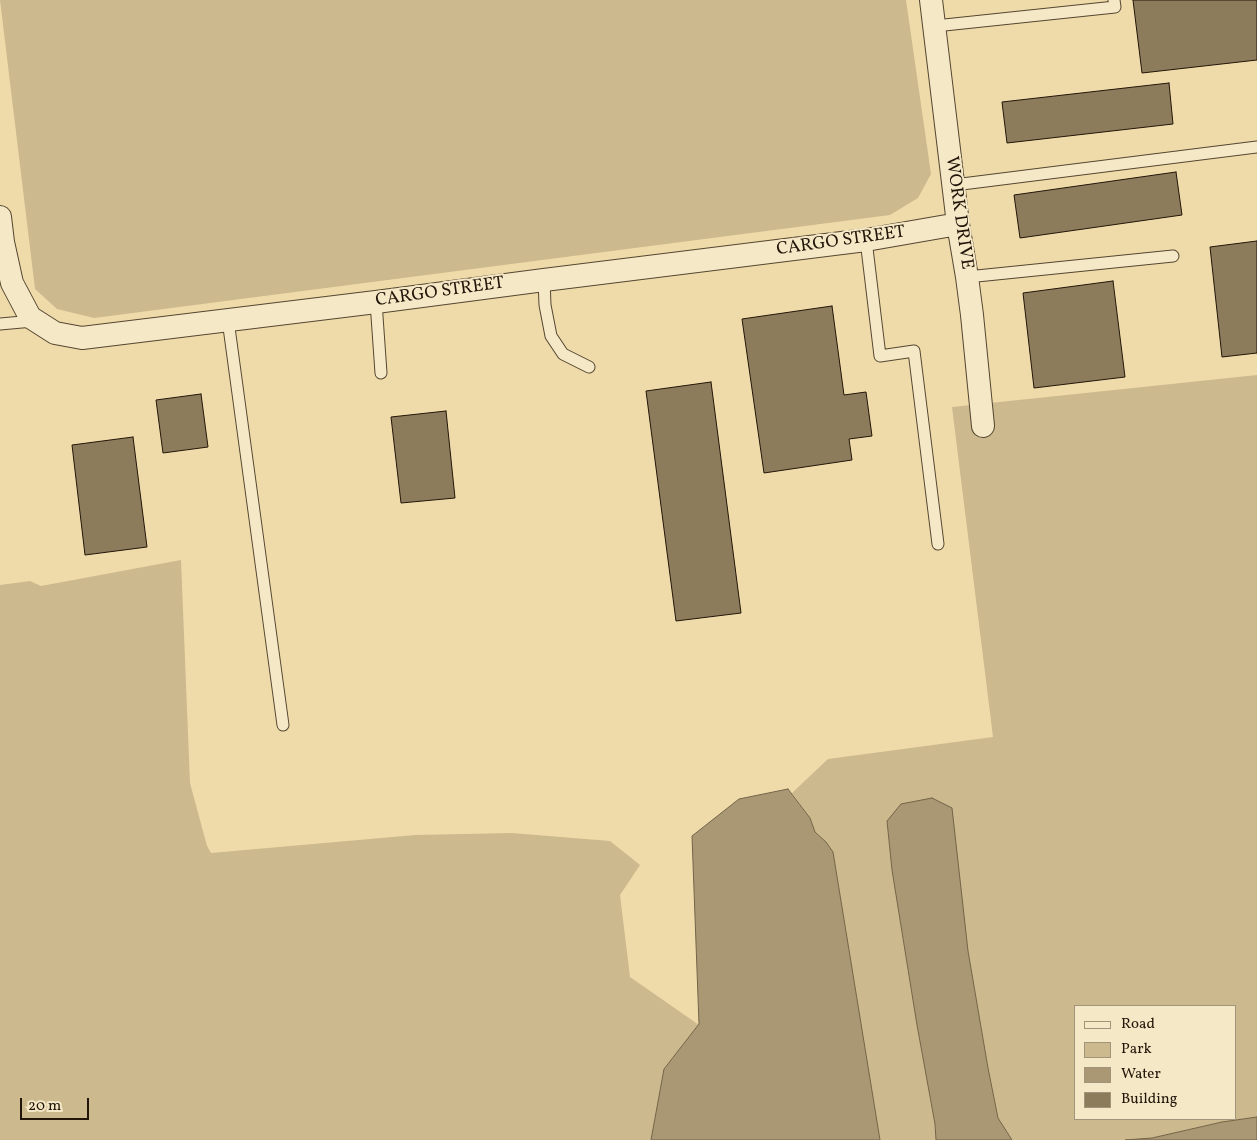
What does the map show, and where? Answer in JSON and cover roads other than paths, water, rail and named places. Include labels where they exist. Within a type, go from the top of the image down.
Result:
[{"type":"street","name":"WORK DRIVE","points":[[932,0],[958,224],[967,277],[983,426]]},
{"type":"street","name":"CARGO STREET","points":[[0,217],[12,284],[30,317],[55,333],[82,338],[866,240],[958,224]]},
{"type":"lane","points":[[935,26],[1115,7],[1114,0]]},
{"type":"lane","points":[[954,185],[1257,147]]},
{"type":"lane","points":[[866,240],[880,356],[914,351],[938,544]]},
{"type":"lane","points":[[967,277],[1173,256]]},
{"type":"lane","points":[[544,280],[545,305],[551,336],[563,354],[589,367]]},
{"type":"lane","points":[[376,302],[381,374]]},
{"type":"lane","points":[[0,324],[35,320]]},
{"type":"lane","points":[[228,320],[283,725]]},
{"type":"water","points":[[788,789],[810,818],[815,832],[833,852],[880,1140],[651,1140],[664,1069],[699,1024],[692,836],[739,799]]},
{"type":"water","points":[[932,798],[952,808],[968,951],[988,1068],[998,1118],[1012,1140],[936,1140],[935,1124],[892,870],[887,821],[901,804]]},
{"type":"water","points":[[1257,1117],[1257,1140],[1125,1140],[1152,1138]]}]
